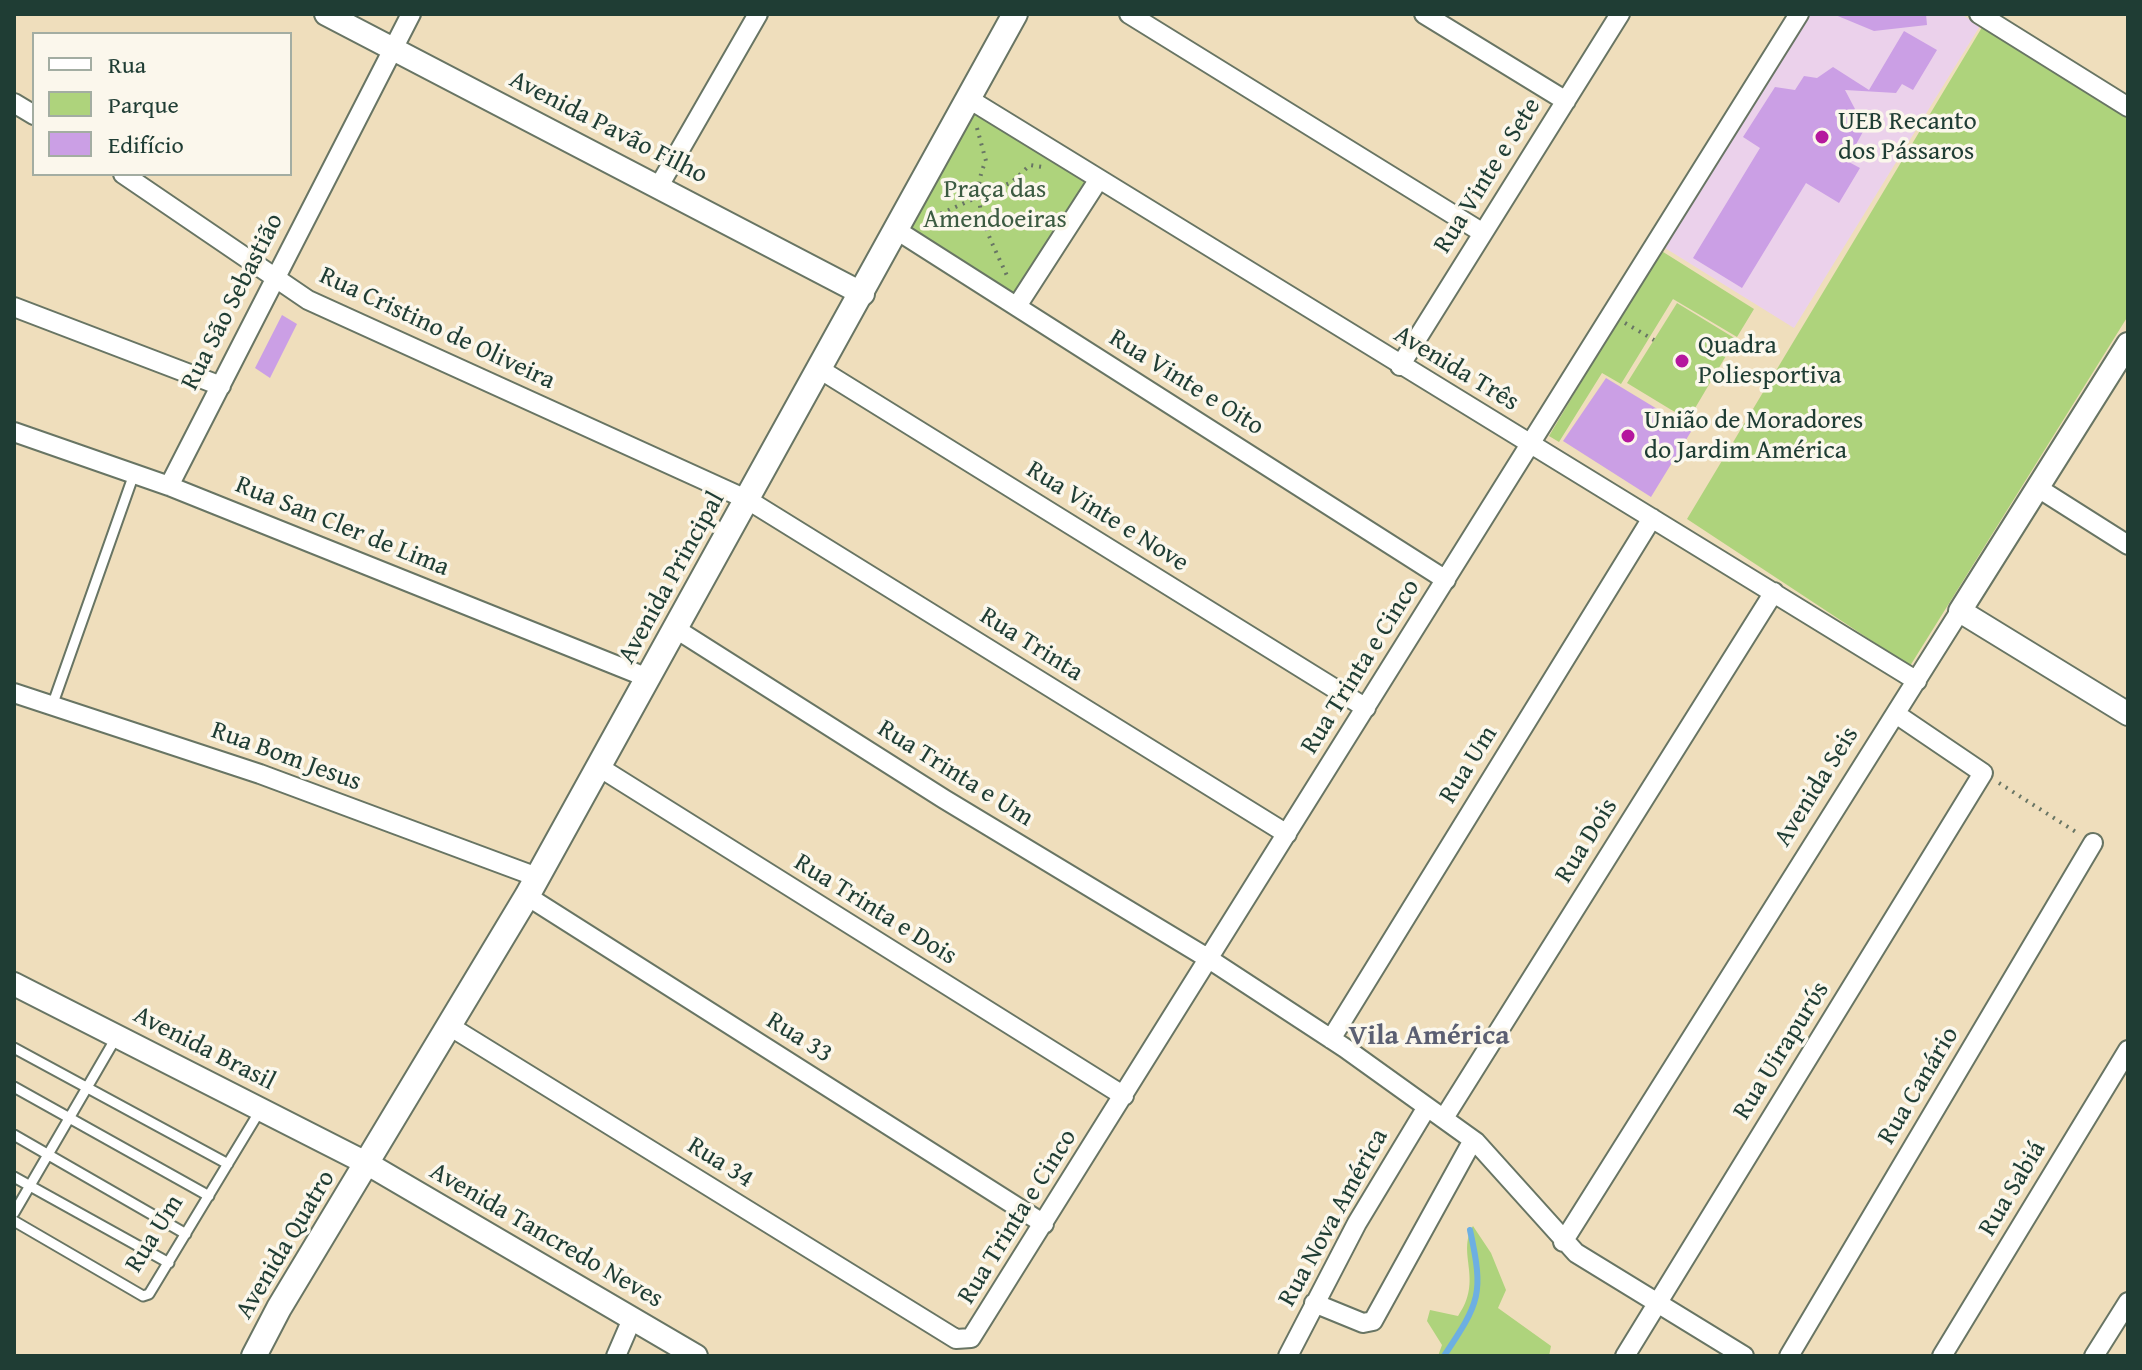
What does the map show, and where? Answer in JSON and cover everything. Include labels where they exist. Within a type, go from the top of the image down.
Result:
[{"type":"main road","name":"Avenida Principal","points":[[368,1164],[532,887],[898,231],[1015,14]]},
{"type":"main road","name":"Avenida Quatro","points":[[254,1356],[279,1308],[368,1164]]},
{"type":"street","name":"Avenida Pavão Filho","points":[[326,14],[863,294]]},
{"type":"street","name":"Rua São Sebastião","points":[[169,486],[411,14]]},
{"type":"street","points":[[659,186],[758,14]]},
{"type":"street","points":[[1129,14],[1483,233]]},
{"type":"street","points":[[1424,14],[1566,101]]},
{"type":"street","name":"Rua Vinte e Sete","points":[[1400,366],[1620,14]]},
{"type":"street","name":"Rua Trinta e Cinco","points":[[961,1341],[975,1333],[1044,1224],[1799,14]]},
{"type":"street","points":[[1979,14],[2128,107]]},
{"type":"street","name":"Avenida Três","points":[[969,99],[1917,681]]},
{"type":"street","points":[[14,103],[32,114]]},
{"type":"street","name":"Rua Cristino de Oliveira","points":[[126,176],[308,300],[748,500]]},
{"type":"street","points":[[1015,298],[1099,179]]},
{"type":"street","name":"Rua Vinte e Oito","points":[[898,231],[1015,298],[1446,580]]},
{"type":"street","points":[[14,307],[221,386]]},
{"type":"street","name":"Avenida Seis","points":[[1563,1242],[2038,488],[2124,358]]},
{"type":"street","name":"Rua Vinte e Nove","points":[[821,370],[1366,708]]},
{"type":"street","name":"Rua San Cler de Lima","points":[[14,432],[169,486],[648,678]]},
{"type":"street","points":[[2038,488],[2128,545]]},
{"type":"street","name":"Rua Trinta","points":[[748,500],[1287,834]]},
{"type":"street","name":"Rua Um","points":[[1331,1039],[1652,518]]},
{"type":"street","name":"Rua Dois","points":[[1444,1118],[1774,592]]},
{"type":"street","points":[[1960,611],[2128,714]]},
{"type":"street","name":"Rua Trinta e Um","points":[[676,629],[944,799],[1209,959],[1331,1039],[1473,1140],[1563,1242],[1656,1304],[1744,1356]]},
{"type":"street","name":"Rua Bom Jesus","points":[[14,693],[260,774],[532,887]]},
{"type":"street","points":[[1896,714],[1983,773]]},
{"type":"street","name":"Rua Trinta e Dois","points":[[599,767],[1124,1096]]},
{"type":"street","name":"Rua Uirapurύs","points":[[1625,1356],[1983,773]]},
{"type":"street","name":"Rua Canário","points":[[1789,1356],[2093,843]]},
{"type":"street","name":"Rua 33","points":[[532,887],[1044,1224]]},
{"type":"street","name":"Avenida Brasil","points":[[14,984],[368,1164]]},
{"type":"street","name":"Rua 34","points":[[451,1027],[961,1341]]},
{"type":"street","name":"Rua Sabiá","points":[[1942,1356],[2128,1050]]},
{"type":"street","name":"Rua Nova América","points":[[1288,1356],[1314,1303],[1427,1107]]},
{"type":"street","points":[[1314,1303],[1363,1323],[1373,1321],[1473,1140]]},
{"type":"street","name":"Avenida Tancredo Neves","points":[[368,1164],[696,1356]]},
{"type":"street","points":[[2094,1356],[2128,1302]]},
{"type":"street","points":[[616,1356],[632,1319]]},
{"type":"lane","points":[[52,706],[134,474]]},
{"type":"lane","points":[[14,1213],[117,1036]]},
{"type":"lane","points":[[14,1048],[228,1164]]},
{"type":"lane","points":[[14,1087],[209,1196]]},
{"type":"lane","name":"Rua Um","points":[[14,1221],[143,1296],[152,1291],[261,1109]]},
{"type":"lane","points":[[14,1135],[186,1234]]},
{"type":"lane","points":[[14,1177],[169,1263]]},
{"type":"path","points":[[969,99],[986,161],[977,179],[980,214],[1015,298]]},
{"type":"path","points":[[898,231],[1012,182],[1030,165],[1056,168]]},
{"type":"path","points":[[1611,316],[1654,340]]},
{"type":"path","points":[[1983,773],[2093,843]]},
{"type":"shaded area","name":"UEB Recanto dos Pássaros","points":[[1809,14],[1961,14],[1980,26],[1794,328],[1665,248]]},
{"type":"green space","points":[[1984,24],[2128,117],[2128,316],[1910,666],[1687,519]]},
{"type":"green space","name":"Praça das Amendoeiras","points":[[970,101],[1096,180],[1017,303],[900,230]]},
{"type":"green space","points":[[1660,250],[1754,309],[1737,337],[1673,299],[1621,384],[1602,373],[1559,442],[1549,436]]},
{"type":"green space","name":"Quadra Poliesportiva","points":[[1677,303],[1736,339],[1688,420],[1627,383]]},
{"type":"green space","points":[[1473,1226],[1491,1253],[1506,1290],[1498,1308],[1551,1346],[1549,1356],[1438,1356],[1442,1345],[1427,1321],[1430,1310],[1458,1316],[1465,1303],[1470,1279],[1467,1247]]},
{"type":"building","points":[[1833,14],[1926,14],[1927,25],[1874,31]]},
{"type":"building","points":[[1904,31],[1937,50],[1913,90],[1902,84],[1896,93],[1845,90],[1865,128],[1847,161],[1860,168],[1839,203],[1806,183],[1742,288],[1693,258],[1760,148],[1743,137],[1775,87],[1795,90],[1804,76],[1817,78],[1833,67],[1869,90]]},
{"type":"building","points":[[282,315],[297,324],[270,378],[255,368]]},
{"type":"building","name":"União de Moradores do Jardim América","points":[[1606,378],[1692,430],[1651,497],[1563,441]]},
{"type":"waterway","points":[[1444,1356],[1465,1323],[1476,1297],[1477,1269],[1470,1230]]},
{"type":"place","name":"UEB Recanto dos Pássaros","points":[[1822,137]]},
{"type":"place","name":"Quadra Poliesportiva","points":[[1682,361]]},
{"type":"place","name":"União de Moradores do Jardim América","points":[[1628,436]]},
{"type":"district","name":"Vila América","points":[[1429,1037]]}]
